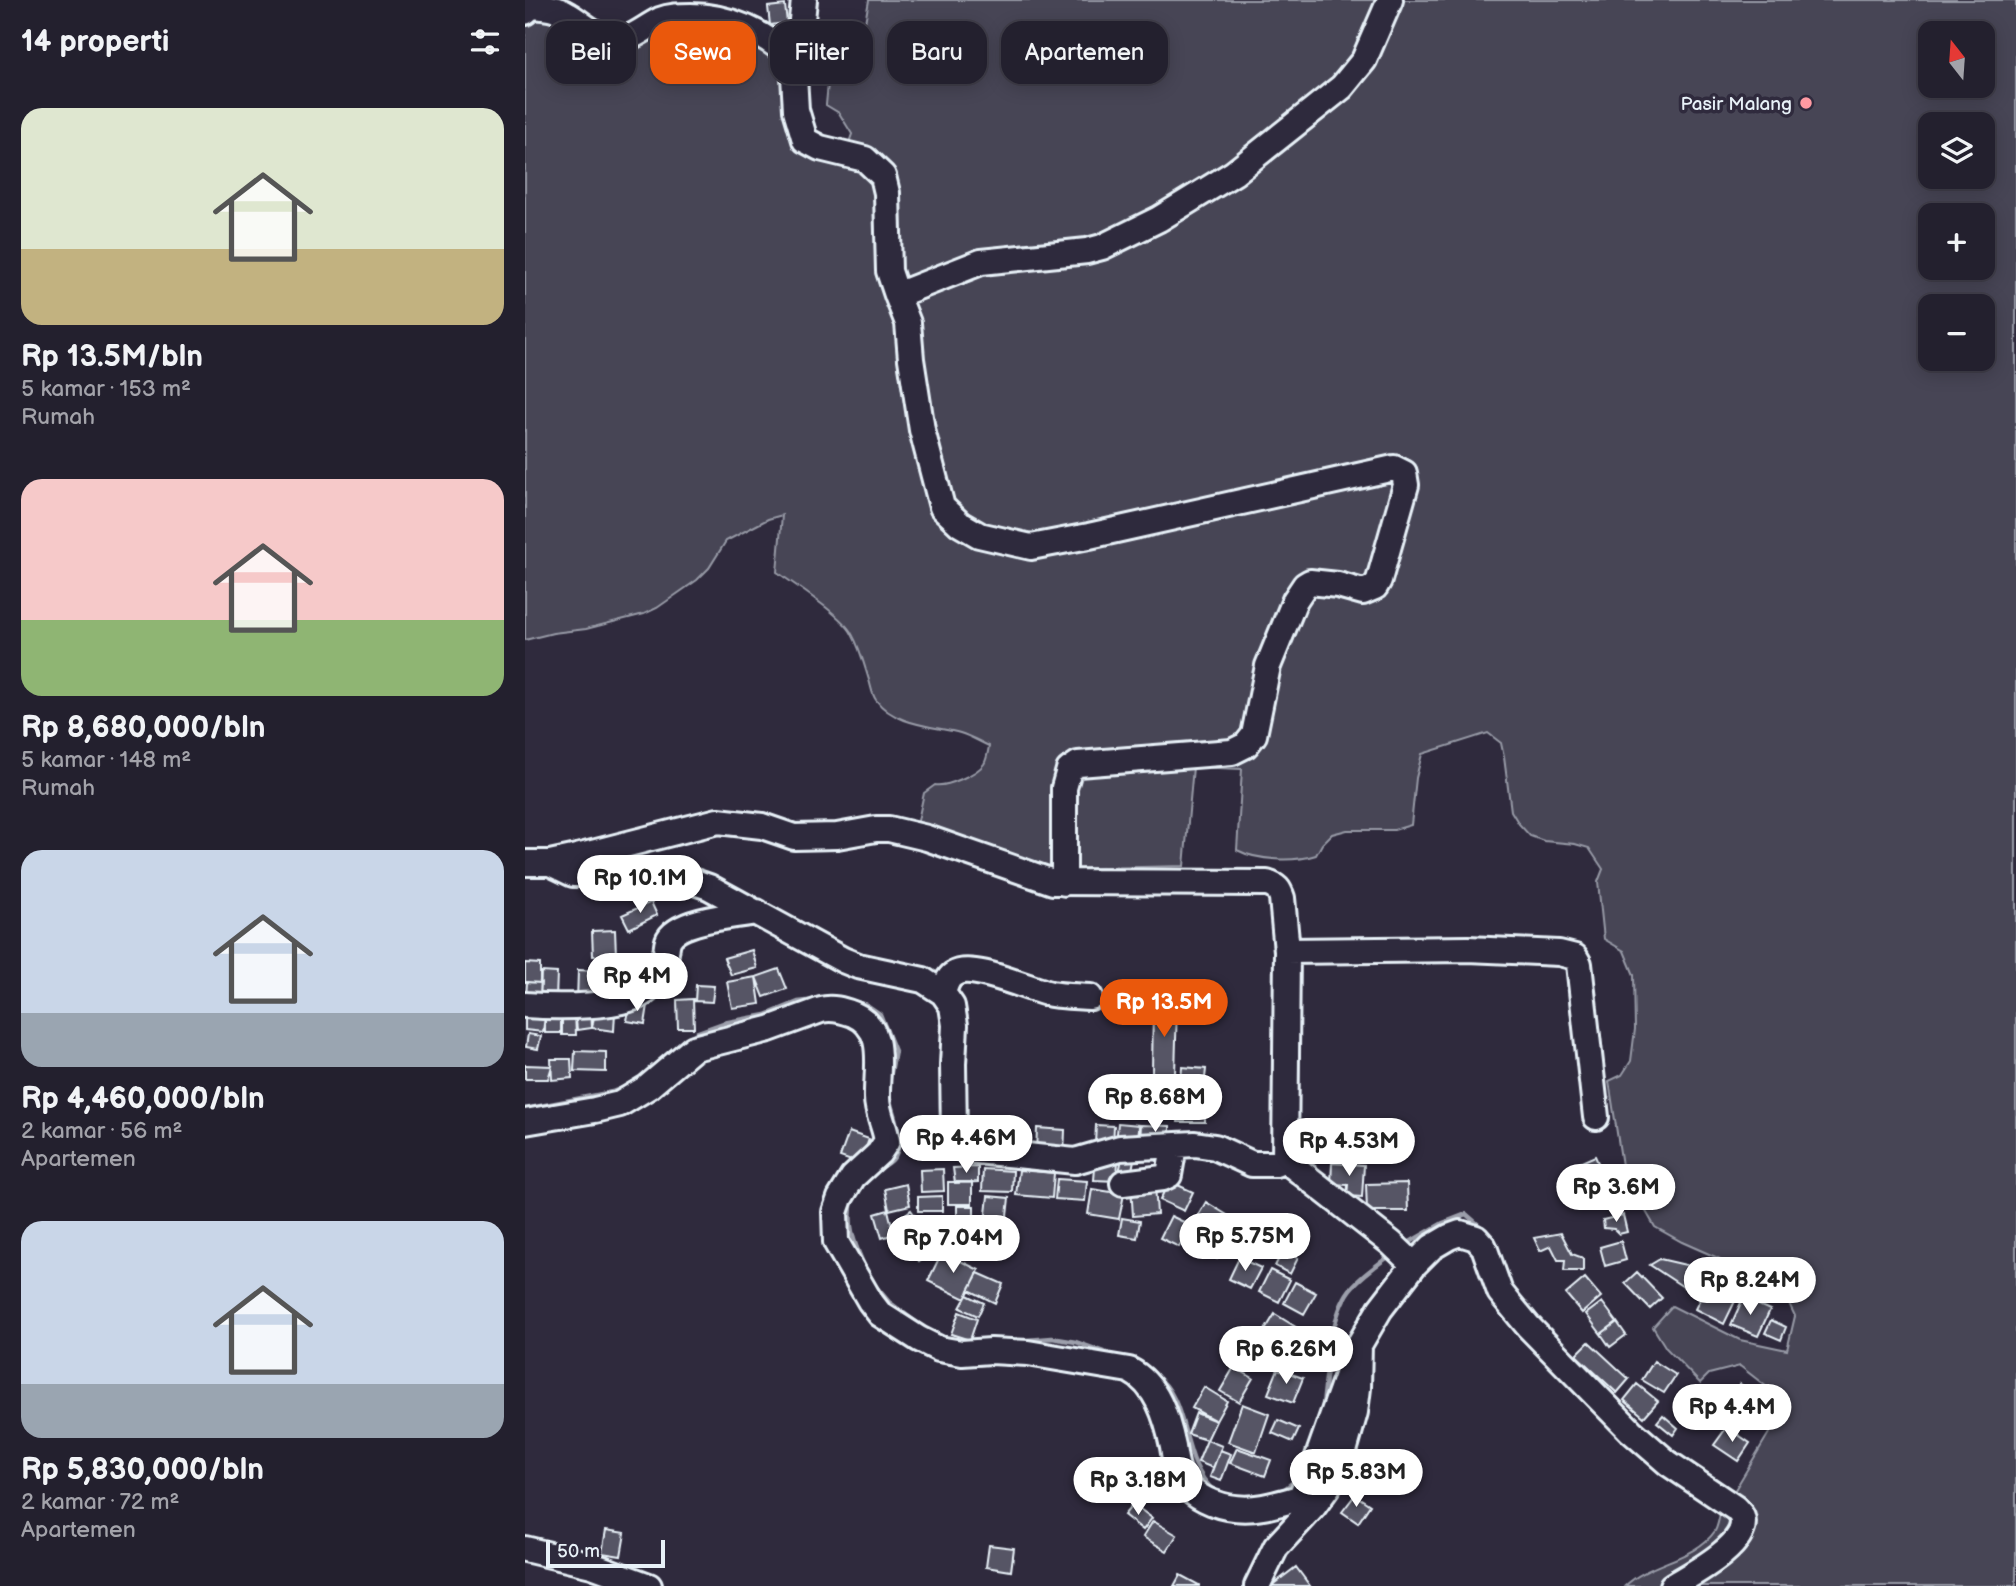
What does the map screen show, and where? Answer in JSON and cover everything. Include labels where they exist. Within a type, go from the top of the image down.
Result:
[{"type":"street","points":[[802,21],[804,0]]},
{"type":"street","points":[[897,296],[981,262],[1087,251],[1102,247],[1159,219],[1234,173],[1342,87],[1364,60],[1390,0]]},
{"type":"street","points":[[530,6],[551,8],[567,14],[598,35],[613,40],[627,38],[672,16],[709,16],[738,23],[770,40]]},
{"type":"street","points":[[794,84],[796,110],[805,140],[820,148],[865,159],[883,176],[887,193],[888,271],[908,323],[922,430],[942,507],[960,524],[979,535],[1031,547],[1394,468],[1404,473],[1406,485],[1375,587],[1363,592],[1329,584],[1310,582],[1305,585],[1295,600],[1268,666],[1254,735],[1246,745],[1232,752],[1078,764],[1069,770],[1064,788],[1064,883]]},
{"type":"street","points":[[525,863],[550,863],[718,821],[756,825],[794,837],[837,836],[876,829],[889,830],[927,838],[1053,882],[1275,885],[1282,898],[1287,951],[1285,1160]]},
{"type":"street","points":[[550,863],[573,874],[677,876],[709,887],[843,960],[858,966],[923,979],[943,993],[952,1006],[955,1025],[954,1136],[955,1142],[967,1150],[1075,1161],[1120,1147],[1195,1144],[1215,1147],[1252,1164],[1275,1164],[1285,1160]]},
{"type":"street","points":[[525,1005],[558,1007],[604,1004],[636,996],[647,990],[666,957],[666,944],[670,936],[684,926],[757,912]]},
{"type":"street","points":[[1287,951],[1468,948],[1559,953],[1575,957],[1580,964],[1596,1117]]},
{"type":"street","points":[[943,993],[949,978],[962,971],[990,975],[1051,994],[1090,997]]},
{"type":"street","points":[[525,1122],[620,1104],[648,1087],[684,1055],[703,1045],[757,1032],[829,1008],[858,1016],[867,1022],[876,1037],[880,1067],[877,1097],[887,1141],[879,1153],[853,1177],[840,1198],[835,1212],[835,1231],[836,1242],[843,1256],[880,1314],[939,1349],[962,1353],[1028,1353],[1129,1370],[1140,1376],[1150,1387],[1163,1410],[1177,1468],[1192,1492],[1219,1505],[1249,1508],[1262,1508],[1300,1498]]},
{"type":"street","points":[[1123,1183],[1169,1175],[1174,1146]]},
{"type":"street","points":[[1285,1160],[1414,1265]]},
{"type":"street","points":[[1257,1586],[1314,1468],[1359,1345],[1380,1309],[1414,1265],[1432,1247],[1460,1233],[1476,1238],[1484,1247],[1500,1292],[1528,1326],[1631,1431],[1668,1463],[1735,1508],[1742,1518],[1738,1537],[1721,1555],[1672,1586]]},
{"type":"street","points":[[1276,1547],[1314,1506],[1327,1488],[1343,1455],[1355,1412],[1359,1345]]},
{"type":"street","points":[[525,1549],[592,1565],[649,1586]]},
{"type":"shaded area","points":[[869,0],[2016,0],[2016,1586],[1692,1586],[1728,1563],[1733,1493],[1778,1418],[1781,1398],[1740,1366],[1709,1374],[1700,1383],[1666,1348],[1653,1327],[1672,1306],[1740,1340],[1787,1350],[1795,1316],[1785,1295],[1655,1227],[1623,1172],[1609,1081],[1622,1075],[1631,1061],[1635,1029],[1634,975],[1624,951],[1604,939],[1598,882],[1603,869],[1589,848],[1544,841],[1530,836],[1519,824],[1511,811],[1501,743],[1488,733],[1422,754],[1416,778],[1411,825],[1394,830],[1347,830],[1332,834],[1316,855],[1276,859],[1237,850],[1242,769],[1193,767],[1184,866],[1054,869],[917,825],[924,793],[935,785],[954,782],[975,772],[984,764],[989,746],[960,733],[903,720],[876,700],[860,650],[847,627],[818,601],[777,572],[782,515],[768,519],[726,541],[709,568],[697,580],[657,608],[586,629],[525,640],[525,21],[549,15],[559,21],[546,21],[546,84],[636,84],[636,32],[650,29],[650,84],[756,84],[756,44],[770,53],[770,84],[793,84],[817,155],[841,166],[852,134],[839,113],[826,105],[828,84],[873,84],[873,21],[865,21]]},
{"type":"shaded area","points":[[1721,1510],[1740,1527],[1667,1586],[1625,1586],[1646,1571],[1684,1555],[1706,1541],[1716,1529]]},
{"type":"building","points":[[785,5],[787,21],[770,21],[770,25],[768,7]]},
{"type":"building","points":[[651,902],[657,915],[629,929],[622,915]]},
{"type":"building","points":[[615,930],[616,955],[593,956],[592,931]]},
{"type":"building","points":[[752,950],[757,968],[731,975],[724,958]]},
{"type":"building","points":[[635,960],[638,977],[618,981],[614,964]]},
{"type":"building","points":[[525,963],[540,964],[540,983],[525,982]]},
{"type":"building","points":[[613,965],[618,992],[601,996],[595,968]]},
{"type":"building","points":[[779,969],[787,989],[764,997],[756,977]]},
{"type":"building","points":[[578,970],[595,971],[594,1002],[577,1002]]},
{"type":"building","points":[[541,972],[557,973],[556,999],[540,999]]},
{"type":"building","points":[[756,977],[760,1004],[732,1008],[727,982]]},
{"type":"building","points":[[527,982],[541,983],[540,999],[526,998]]},
{"type":"building","points":[[696,985],[714,986],[712,1002],[695,1001]]},
{"type":"building","points":[[693,999],[694,1028],[678,1028],[677,1000]]},
{"type":"building","points":[[630,1002],[648,1005],[645,1024],[627,1021]]},
{"type":"building","points":[[1153,1005],[1177,1006],[1175,1074],[1152,1073]]},
{"type":"building","points":[[591,1007],[592,1028],[577,1030],[575,1009]]},
{"type":"building","points":[[595,1011],[615,1012],[614,1031],[592,1028]]},
{"type":"building","points":[[562,1012],[575,1012],[576,1035],[562,1035]]},
{"type":"building","points":[[525,1015],[545,1016],[543,1032],[525,1030]]},
{"type":"building","points":[[561,1015],[561,1033],[545,1033],[545,1016]]},
{"type":"building","points":[[528,1034],[541,1036],[538,1049],[526,1047]]},
{"type":"building","points":[[575,1051],[606,1052],[606,1072],[574,1071]]},
{"type":"building","points":[[551,1059],[571,1059],[572,1078],[552,1080]]},
{"type":"building","points":[[525,1065],[552,1066],[548,1079],[525,1079]]},
{"type":"building","points":[[1182,1067],[1206,1069],[1203,1097],[1180,1096]]},
{"type":"building","points":[[1154,1080],[1175,1083],[1169,1116],[1148,1112]]},
{"type":"building","points":[[1203,1097],[1205,1122],[1178,1122],[1179,1102]]},
{"type":"building","points":[[1118,1123],[1139,1125],[1138,1146],[1116,1144]]},
{"type":"building","points":[[1096,1125],[1114,1126],[1113,1144],[1095,1144]]},
{"type":"building","points":[[1141,1125],[1170,1126],[1170,1142],[1140,1141]]},
{"type":"building","points":[[1037,1128],[1065,1130],[1064,1155],[1036,1153]]},
{"type":"building","points":[[849,1132],[869,1139],[860,1164],[840,1157]]},
{"type":"building","points":[[1123,1153],[1135,1155],[1131,1175],[1119,1173]]},
{"type":"building","points":[[1595,1156],[1604,1176],[1587,1184],[1577,1164]]},
{"type":"building","points":[[1096,1157],[1118,1158],[1117,1181],[1094,1180]]},
{"type":"building","points":[[1332,1163],[1364,1165],[1362,1197],[1347,1196],[1348,1185],[1331,1184]]},
{"type":"building","points":[[978,1167],[978,1182],[955,1183],[953,1168]]},
{"type":"building","points":[[943,1169],[944,1191],[921,1192],[920,1170]]},
{"type":"building","points":[[983,1169],[1013,1171],[1012,1192],[982,1191]]},
{"type":"building","points":[[1019,1170],[1054,1173],[1052,1198],[1016,1195]]},
{"type":"building","points":[[1057,1179],[1087,1181],[1085,1201],[1055,1199]]},
{"type":"building","points":[[1169,1181],[1193,1192],[1184,1211],[1160,1200]]},
{"type":"building","points":[[948,1182],[972,1182],[972,1204],[948,1204]]},
{"type":"building","points":[[1407,1183],[1408,1211],[1367,1211],[1366,1184]]},
{"type":"building","points":[[906,1184],[910,1205],[889,1210],[885,1189]]},
{"type":"building","points":[[1155,1184],[1157,1214],[1133,1216],[1131,1186]]},
{"type":"building","points":[[1092,1189],[1124,1194],[1119,1219],[1088,1214]]},
{"type":"building","points":[[942,1196],[942,1211],[918,1211],[918,1197]]},
{"type":"building","points":[[988,1196],[1009,1198],[1006,1225],[985,1223]]},
{"type":"building","points":[[1206,1202],[1232,1218],[1220,1237],[1195,1221]]},
{"type":"building","points":[[957,1206],[974,1206],[974,1220],[957,1220]]},
{"type":"building","points":[[888,1210],[894,1234],[882,1238],[875,1214]]},
{"type":"building","points":[[911,1210],[938,1246],[919,1261],[891,1225]]},
{"type":"building","points":[[1623,1215],[1627,1232],[1619,1234],[1614,1229],[1604,1228],[1603,1220]]},
{"type":"building","points":[[1171,1216],[1190,1225],[1179,1247],[1160,1238]]},
{"type":"building","points":[[1122,1218],[1140,1221],[1137,1238],[1119,1235]]},
{"type":"building","points":[[951,1221],[979,1223],[977,1247],[949,1244]]},
{"type":"building","points":[[1206,1229],[1228,1242],[1217,1259],[1196,1246]]},
{"type":"building","points":[[1561,1233],[1572,1254],[1583,1258],[1583,1271],[1564,1271],[1565,1260],[1558,1260],[1551,1246],[1540,1251],[1534,1238]]},
{"type":"building","points":[[1621,1241],[1626,1260],[1605,1266],[1600,1247]]},
{"type":"building","points":[[1283,1250],[1298,1258],[1290,1274],[1275,1266]]},
{"type":"building","points":[[942,1252],[979,1270],[965,1299],[928,1281]]},
{"type":"building","points":[[1239,1258],[1261,1268],[1250,1289],[1229,1279]]},
{"type":"building","points":[[1660,1259],[1712,1271],[1694,1294],[1650,1265]]},
{"type":"building","points":[[1270,1270],[1290,1280],[1279,1302],[1259,1292]]},
{"type":"building","points":[[1637,1272],[1662,1298],[1650,1309],[1625,1283]]},
{"type":"building","points":[[978,1273],[1003,1284],[995,1303],[969,1290]]},
{"type":"building","points":[[1585,1278],[1601,1297],[1582,1313],[1566,1294]]},
{"type":"building","points":[[1709,1281],[1738,1295],[1724,1324],[1695,1309]]},
{"type":"building","points":[[1295,1282],[1316,1293],[1304,1314],[1284,1303]]},
{"type":"building","points":[[967,1295],[984,1303],[978,1316],[960,1308]]},
{"type":"building","points":[[1743,1298],[1770,1310],[1758,1336],[1731,1325]]},
{"type":"building","points":[[1602,1302],[1617,1322],[1601,1334],[1586,1314]]},
{"type":"building","points":[[959,1312],[977,1319],[970,1340],[951,1334]]},
{"type":"building","points":[[1275,1314],[1307,1334],[1287,1364],[1256,1345]]},
{"type":"building","points":[[1771,1320],[1786,1327],[1781,1340],[1765,1333]]},
{"type":"building","points":[[1617,1322],[1626,1335],[1610,1347],[1601,1334]]},
{"type":"building","points":[[1589,1342],[1629,1379],[1617,1393],[1576,1355]]},
{"type":"building","points":[[1654,1361],[1676,1375],[1664,1393],[1642,1380]]},
{"type":"building","points":[[1234,1367],[1253,1378],[1239,1402],[1220,1391]]},
{"type":"building","points":[[1278,1369],[1303,1378],[1293,1403],[1268,1394]]},
{"type":"building","points":[[1637,1384],[1658,1401],[1644,1417],[1624,1400]]},
{"type":"building","points":[[1740,1384],[1759,1396],[1743,1421],[1725,1409]]},
{"type":"building","points":[[1204,1387],[1227,1401],[1216,1421],[1192,1408]]},
{"type":"building","points":[[1760,1400],[1775,1406],[1766,1430],[1751,1424]]},
{"type":"building","points":[[1242,1404],[1269,1414],[1256,1452],[1228,1442]]},
{"type":"building","points":[[1196,1413],[1216,1421],[1207,1440],[1188,1434]]},
{"type":"building","points":[[1663,1415],[1678,1428],[1673,1435],[1657,1422]]},
{"type":"building","points":[[1278,1420],[1299,1429],[1293,1442],[1272,1433]]},
{"type":"building","points":[[1727,1427],[1750,1443],[1738,1461],[1714,1445]]},
{"type":"building","points":[[1207,1440],[1222,1446],[1213,1468],[1198,1462]]},
{"type":"building","points":[[1237,1448],[1271,1460],[1265,1476],[1230,1463]]},
{"type":"building","points":[[1220,1450],[1231,1454],[1221,1481],[1210,1477]]},
{"type":"building","points":[[1355,1495],[1370,1505],[1358,1523],[1342,1512]]},
{"type":"building","points":[[1133,1504],[1152,1518],[1143,1530],[1124,1515]]},
{"type":"building","points":[[1153,1521],[1177,1535],[1167,1551],[1143,1537]]},
{"type":"building","points":[[606,1530],[625,1533],[621,1556],[602,1553]]},
{"type":"building","points":[[989,1545],[1014,1548],[1011,1571],[986,1567]]},
{"type":"building","points":[[1296,1567],[1310,1586],[1271,1586]]},
{"type":"building","points":[[1180,1575],[1199,1585],[1199,1586],[1174,1586]]},
{"type":"waterway","points":[[682,1042],[698,1032],[723,1023],[766,1015],[798,1002],[816,1000]]},
{"type":"waterway","points":[[855,1002],[867,1005],[880,1014],[895,1051],[889,1083]]},
{"type":"waterway","points":[[525,1109],[612,1092],[630,1085]]},
{"type":"waterway","points":[[878,1170],[892,1160],[899,1145],[898,1128],[889,1095]]},
{"type":"waterway","points":[[852,1200],[850,1221],[868,1275]]},
{"type":"waterway","points":[[1403,1246],[1443,1223],[1466,1214],[1484,1232]]},
{"type":"waterway","points":[[1322,1412],[1330,1346],[1345,1297],[1361,1278],[1391,1255]]},
{"type":"waterway","points":[[872,1282],[889,1302],[920,1325]]},
{"type":"waterway","points":[[1014,1341],[1052,1338],[1076,1342],[1118,1357]]},
{"type":"waterway","points":[[1154,1375],[1166,1385],[1174,1399],[1195,1463],[1214,1491]]},
{"type":"waterway","points":[[1280,1493],[1298,1478]]},
{"type":"place","name":"Pasir Malang","points":[[1806,103]]}]
